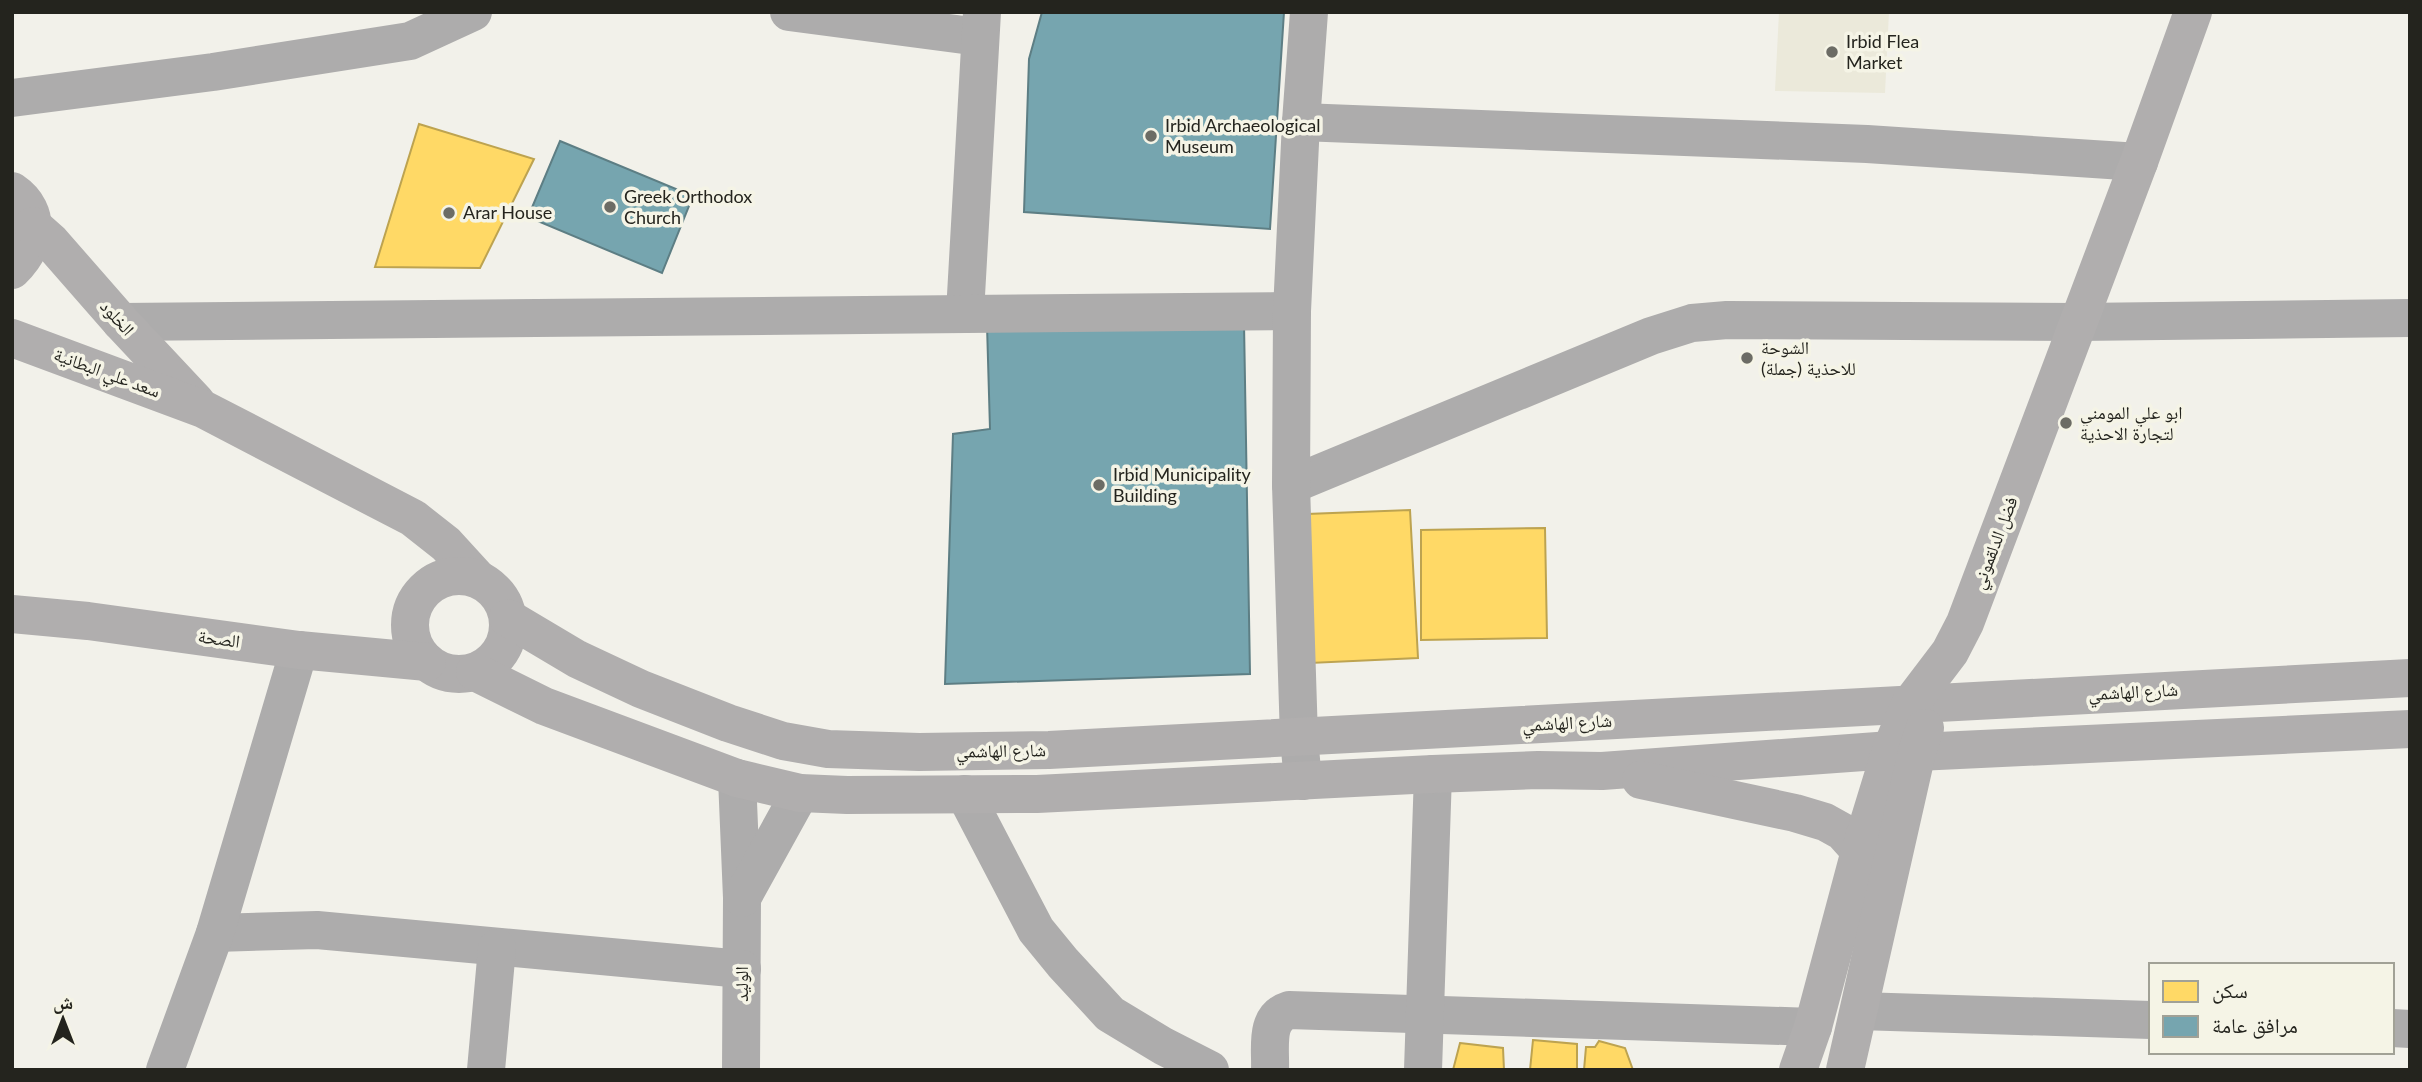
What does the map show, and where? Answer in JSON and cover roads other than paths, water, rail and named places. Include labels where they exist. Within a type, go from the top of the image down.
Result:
[{"type":"main road","name":"فضل الدلقموني","points":[[1904,751],[1922,704],[1965,623],[2193,12]]},
{"type":"main road","points":[[12,270],[24,258],[31,243],[19,197]]},
{"type":"main road","name":"الخلود","points":[[19,197],[51,242],[203,409]]},
{"type":"main road","name":"سعد علي البطانية","points":[[12,338],[203,409]]},
{"type":"main road","points":[[203,409],[413,518],[446,544],[478,579],[492,588],[503,601],[508,618],[508,635],[502,651],[490,663],[475,672],[458,674],[441,671],[426,662],[416,648],[410,632],[411,615],[417,599],[429,586],[444,579],[461,576],[478,579]]},
{"type":"main road","name":"الصحة","points":[[12,614],[88,621],[299,650],[426,662]]},
{"type":"main road","name":"شارع الهاشمي","points":[[508,618],[578,659],[631,684],[728,723],[783,741],[828,749],[919,752],[1049,750],[2410,678]]},
{"type":"main road","points":[[475,672],[544,706],[737,778],[800,793],[847,795],[1037,793],[1433,774],[1538,770],[1602,771],[1904,751],[2410,729]]},
{"type":"main road","points":[[1798,1070],[1813,1027],[1860,851],[1904,751]]},
{"type":"main road","points":[[1844,1070],[1859,1011],[1904,751]]},
{"type":"main road","points":[[1602,771],[1825,822],[1843,832],[1860,851]]},
{"type":"street","points":[[12,98],[213,72],[410,41],[473,12]]},
{"type":"street","points":[[789,12],[980,25],[965,313]]},
{"type":"street","points":[[1303,781],[1299,737],[1291,485],[1292,311],[1309,12]]},
{"type":"street","points":[[1301,122],[1867,144],[2139,162]]},
{"type":"street","points":[[121,322],[1292,311]]},
{"type":"street","points":[[1291,485],[1651,337],[1692,323],[1727,320],[2079,322],[2410,318]]},
{"type":"street","points":[[164,1070],[215,933],[299,650]]},
{"type":"street","points":[[1423,1070],[1433,774]]},
{"type":"street","name":"الوليد","points":[[737,778],[742,898],[741,1070]]},
{"type":"street","name":"الوليد","points":[[742,898],[800,793]]},
{"type":"street","points":[[965,794],[1036,930],[1063,963],[1110,1014],[1210,1070]]},
{"type":"street","points":[[215,933],[317,930],[742,969]]},
{"type":"street","points":[[486,1070],[497,948]]},
{"type":"street","points":[[1270,1070],[1273,1021],[1279,1013],[1289,1010],[1813,1027]]},
{"type":"street","points":[[1859,1011],[2149,1020]]},
{"type":"place","name":"Irbid Flea Market","points":[[1832,52]]},
{"type":"place","name":"Irbid Archaeological Museum","points":[[1151,136]]},
{"type":"place","name":"Greek Orthodox Church","points":[[610,207]]},
{"type":"place","name":"Arar House","points":[[449,213]]},
{"type":"place","name":"الشوحة للاحذية (جملة)","points":[[1747,358]]},
{"type":"place","name":"ابو علي المومني لتجارة الاحذية","points":[[2066,423]]},
{"type":"place","name":"Irbid Municipality Building","points":[[1099,485]]}]
